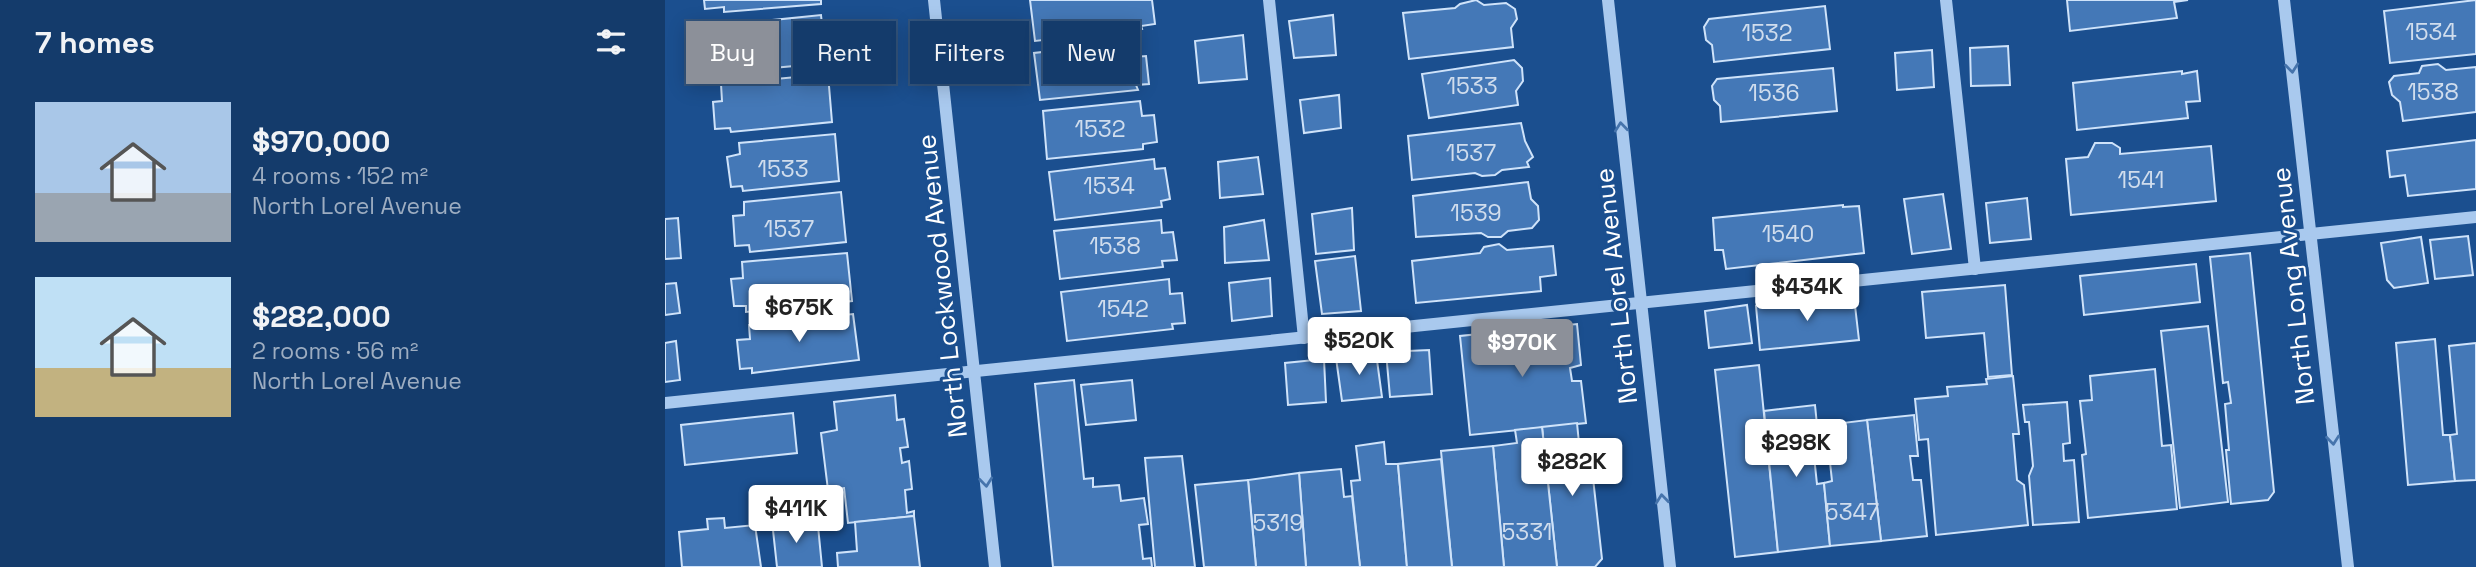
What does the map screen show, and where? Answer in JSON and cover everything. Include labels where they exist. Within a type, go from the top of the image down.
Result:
[{"type":"street","name":"North Lockwood Avenue","points":[[934,0],[995,567]]},
{"type":"street","points":[[1269,0],[1304,338]]},
{"type":"street","name":"North Lorel Avenue","points":[[1608,0],[1670,567]]},
{"type":"street","points":[[1946,0],[1975,269]]},
{"type":"street","name":"North Long Avenue","points":[[2284,0],[2348,567]]},
{"type":"street","points":[[665,403],[2476,217]]},
{"type":"building","points":[[704,0],[821,0],[821,4],[724,12],[724,7],[705,9]]},
{"type":"building","points":[[1030,0],[1152,0],[1155,24],[1141,26],[1142,29],[1140,29],[1140,21],[1043,21],[1043,40],[1035,41]]},
{"type":"building","points":[[1476,0],[1484,5],[1506,3],[1515,9],[1517,19],[1511,28],[1513,47],[1409,59],[1403,13],[1455,8]]},
{"type":"building","points":[[2067,0],[2188,0],[2174,2],[2177,18],[2070,31]]},
{"type":"building","points":[[2476,0],[2476,54],[2390,63],[2384,11]]},
{"type":"building","points":[[1825,6],[1830,49],[1714,62],[1712,45],[1706,40],[1704,27],[1709,19]]},
{"type":"building","points":[[821,15],[822,21],[793,21],[793,66],[779,67],[779,21],[763,21]]},
{"type":"building","points":[[1333,15],[1336,55],[1294,58],[1289,21]]},
{"type":"building","points":[[1243,35],[1247,79],[1199,83],[1195,41]]},
{"type":"building","points":[[2008,46],[2010,85],[1971,86],[1970,48]]},
{"type":"building","points":[[1932,50],[1934,87],[1897,90],[1895,53]]},
{"type":"building","points":[[1043,52],[1043,84],[1140,84],[1140,56],[1146,56],[1149,84],[1136,85],[1138,90],[1040,100],[1034,53]]},
{"type":"building","points":[[1514,60],[1522,68],[1523,81],[1516,91],[1518,105],[1429,118],[1422,74]]},
{"type":"building","points":[[2438,64],[2446,70],[2476,67],[2476,112],[2403,121],[2400,102],[2392,95],[2389,82],[2394,76],[2419,73],[2422,66]]},
{"type":"building","points":[[1833,68],[1837,111],[1721,122],[1720,106],[1714,100],[1712,86],[1717,79]]},
{"type":"building","points":[[2182,71],[2182,74],[2197,71],[2200,101],[2186,102],[2188,118],[2077,130],[2073,83]]},
{"type":"building","points":[[793,77],[793,84],[829,84],[832,122],[731,132],[730,128],[715,129],[713,102],[722,101],[721,84],[779,84],[779,79]]},
{"type":"building","points":[[1339,95],[1341,128],[1304,133],[1300,100]]},
{"type":"building","points":[[1140,101],[1142,116],[1154,115],[1157,142],[1143,144],[1143,149],[1047,159],[1043,111]]},
{"type":"building","points":[[1521,123],[1525,141],[1533,157],[1527,162],[1529,167],[1502,170],[1495,175],[1482,176],[1475,173],[1412,180],[1408,136]]},
{"type":"building","points":[[835,134],[839,181],[743,191],[742,186],[731,187],[727,157],[740,154],[739,143]]},
{"type":"building","points":[[2476,140],[2476,189],[2408,196],[2405,175],[2390,177],[2387,151]]},
{"type":"building","points":[[2095,143],[2112,143],[2120,148],[2120,154],[2211,146],[2216,201],[2071,215],[2066,159],[2088,157]]},
{"type":"building","points":[[1258,157],[1263,194],[1220,198],[1218,162]]},
{"type":"building","points":[[1154,159],[1155,169],[1165,168],[1170,199],[1161,201],[1162,207],[1055,220],[1049,172]]},
{"type":"building","points":[[1528,182],[1531,199],[1538,206],[1539,220],[1532,228],[1508,231],[1501,237],[1488,237],[1481,233],[1416,237],[1413,196]]},
{"type":"building","points":[[841,192],[846,242],[750,252],[749,245],[735,246],[733,216],[744,215],[744,202]]},
{"type":"building","points":[[1943,194],[1951,249],[1912,254],[1904,199]]},
{"type":"building","points":[[2027,198],[2031,239],[1990,243],[1986,203]]},
{"type":"building","points":[[1843,205],[1859,206],[1864,253],[1726,269],[1723,250],[1715,250],[1713,218]]},
{"type":"building","points":[[1352,208],[1354,250],[1316,254],[1312,214]]},
{"type":"building","points":[[678,218],[681,258],[665,259],[665,219]]},
{"type":"building","points":[[1161,220],[1162,233],[1173,232],[1177,260],[1162,261],[1163,267],[1060,279],[1054,231]]},
{"type":"building","points":[[1264,220],[1269,260],[1225,263],[1224,227]]},
{"type":"building","points":[[2468,236],[2473,275],[2435,279],[2430,240]]},
{"type":"building","points":[[2421,237],[2428,283],[2394,288],[2387,280],[2381,243]]},
{"type":"building","points":[[1499,244],[1507,250],[1553,246],[1556,275],[1540,277],[1541,291],[1416,303],[1412,261],[1480,253],[1484,247]]},
{"type":"building","points":[[847,253],[852,301],[746,312],[746,306],[734,306],[731,279],[743,278],[742,262]]},
{"type":"building","points":[[2250,253],[2274,492],[2268,500],[2231,504],[2225,404],[2231,403],[2228,382],[2223,383],[2210,257]]},
{"type":"building","points":[[1355,256],[1361,311],[1322,314],[1315,261]]},
{"type":"building","points":[[2196,264],[2200,302],[2084,315],[2080,276]]},
{"type":"building","points":[[1270,278],[1272,316],[1232,321],[1229,283]]},
{"type":"building","points":[[1169,279],[1170,294],[1182,293],[1185,323],[1172,324],[1173,329],[1067,341],[1061,292]]},
{"type":"building","points":[[676,283],[680,313],[665,315],[665,284]]},
{"type":"building","points":[[2005,285],[2012,375],[1988,377],[1984,333],[1926,338],[1922,292]]},
{"type":"building","points":[[1854,297],[1859,340],[1760,350],[1756,306]]},
{"type":"building","points":[[1747,305],[1752,343],[1709,348],[1705,311]]},
{"type":"building","points":[[853,314],[859,360],[752,373],[752,368],[740,369],[737,340],[750,339],[749,325]]},
{"type":"building","points":[[1577,324],[1581,365],[1570,368],[1572,381],[1581,381],[1586,423],[1470,435],[1460,336]]},
{"type":"building","points":[[2208,326],[2228,502],[2180,508],[2161,331]]},
{"type":"building","points":[[2435,339],[2443,435],[2450,435],[2455,481],[2408,485],[2396,343]]},
{"type":"building","points":[[676,341],[680,380],[665,382],[665,343]]},
{"type":"building","points":[[2476,343],[2476,480],[2455,481],[2450,435],[2457,434],[2449,346]]},
{"type":"building","points":[[1429,350],[1432,394],[1390,397],[1386,352]]},
{"type":"building","points":[[1376,353],[1382,397],[1342,401],[1336,358]]},
{"type":"building","points":[[1324,359],[1326,402],[1288,405],[1285,363]]},
{"type":"building","points":[[1759,365],[1778,552],[1735,557],[1715,370]]},
{"type":"building","points":[[2155,369],[2162,446],[2171,445],[2177,509],[2088,518],[2082,455],[2086,454],[2080,401],[2092,400],[2090,376]]},
{"type":"building","points":[[2013,376],[2019,434],[2013,434],[2017,480],[2024,485],[2028,525],[1936,535],[1928,439],[1919,440],[1915,399],[1948,396],[1947,387],[1987,384],[1986,379]]},
{"type":"building","points":[[1074,380],[1084,479],[1093,478],[1093,487],[1119,485],[1121,501],[1144,498],[1148,524],[1139,525],[1143,559],[1151,558],[1152,567],[1053,567],[1035,384]]},
{"type":"building","points":[[1132,380],[1136,420],[1086,425],[1081,385]]},
{"type":"building","points":[[895,395],[897,420],[904,419],[908,447],[900,448],[902,463],[909,461],[912,489],[905,490],[907,513],[914,511],[914,516],[848,523],[844,488],[828,490],[821,433],[837,430],[834,402]]},
{"type":"building","points":[[2067,402],[2070,443],[2063,444],[2064,461],[2074,460],[2079,522],[2033,525],[2029,476],[2033,466],[2029,422],[2025,422],[2023,405]]},
{"type":"building","points":[[1815,405],[1820,455],[1814,456],[1817,484],[1824,483],[1830,546],[1778,552],[1764,411]]},
{"type":"building","points":[[793,413],[797,453],[685,465],[681,425]]},
{"type":"building","points":[[1914,415],[1918,456],[1910,456],[1913,480],[1921,480],[1927,536],[1881,541],[1867,420]]},
{"type":"building","points":[[1867,420],[1881,541],[1830,546],[1824,483],[1832,481],[1826,425]]},
{"type":"building","points":[[1577,423],[1580,453],[1590,451],[1602,559],[1595,567],[1557,567],[1542,427]]},
{"type":"building","points":[[1542,427],[1557,567],[1504,567],[1493,446],[1517,443],[1515,430]]},
{"type":"building","points":[[1384,442],[1386,464],[1398,464],[1407,567],[1360,567],[1351,481],[1360,480],[1356,446]]},
{"type":"building","points":[[1493,446],[1504,567],[1452,567],[1441,451]]},
{"type":"building","points":[[1182,456],[1195,567],[1155,567],[1145,458]]},
{"type":"building","points":[[1441,459],[1452,567],[1407,567],[1398,464]]},
{"type":"building","points":[[1341,469],[1344,497],[1352,496],[1360,567],[1306,567],[1299,473]]},
{"type":"building","points":[[1299,473],[1306,567],[1256,567],[1248,480]]},
{"type":"building","points":[[1248,480],[1256,567],[1204,567],[1195,485]]},
{"type":"building","points":[[914,516],[920,567],[838,567],[837,553],[857,551],[855,522]]},
{"type":"building","points":[[724,518],[725,528],[755,525],[761,567],[682,567],[679,532],[708,529],[707,519]]},
{"type":"building","points":[[796,519],[797,528],[818,526],[822,567],[777,567],[772,521]]}]
